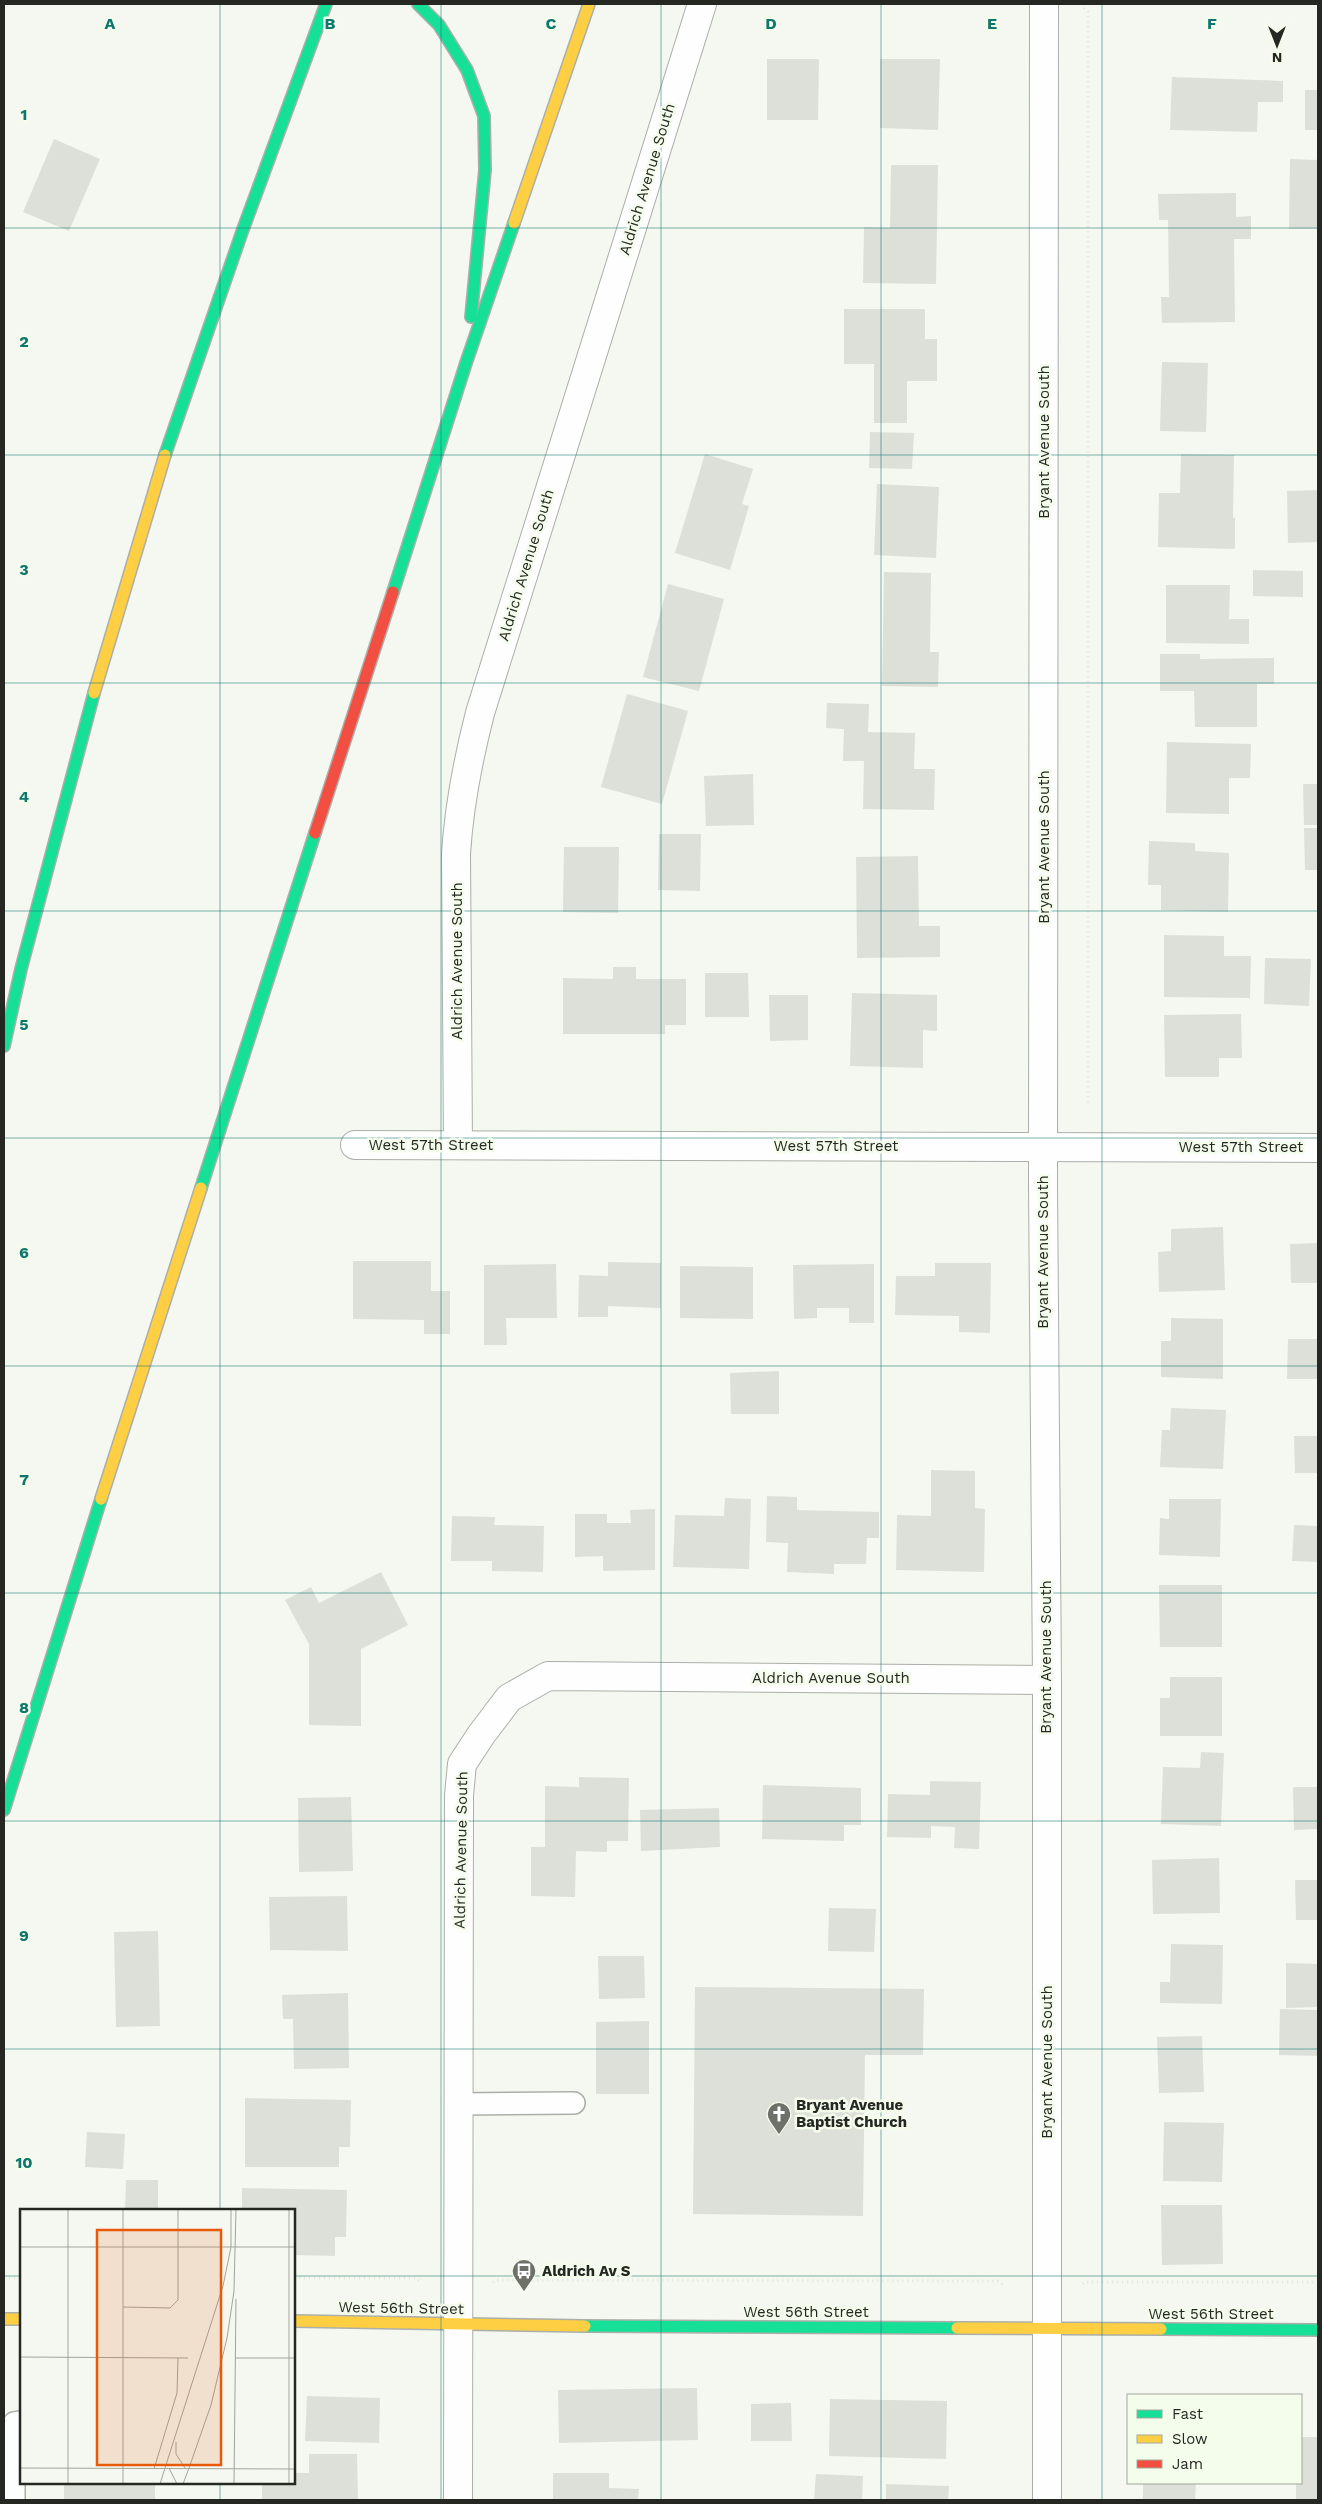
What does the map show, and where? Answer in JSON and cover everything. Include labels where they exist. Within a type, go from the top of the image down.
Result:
[{"type":"main road","points":[[4,1046],[20,969],[102,663],[162,463],[242,232],[326,4]]},
{"type":"main road","points":[[418,4],[439,25],[467,70],[484,116],[485,170],[466,363]]},
{"type":"main road","points":[[4,1810],[33,1712],[466,363],[589,4]]},
{"type":"main road","points":[[4,2319],[20,2319]]},
{"type":"main road","name":"West 56th Street","points":[[295,2321],[459,2324],[1318,2330]]},
{"type":"street","name":"Aldrich Avenue South","points":[[458,1145],[456,854],[459,811],[466,768],[480,713],[702,4]]},
{"type":"street","name":"Bryant Avenue South","points":[[1044,4],[1047,2500]]},
{"type":"street","name":"West 57th Street","points":[[355,1145],[1318,1148]]},
{"type":"street","name":"Aldrich Avenue South","points":[[458,2500],[459,1795],[462,1764],[509,1698],[548,1676],[1047,1680]]},
{"type":"lane","points":[[459,2104],[574,2103]]},
{"type":"lane","points":[[14,2500],[14,2423],[20,2422]]},
{"type":"path","points":[[1084,8],[1088,12],[1088,1103]]},
{"type":"path","points":[[4,2278],[20,2278]]},
{"type":"path","points":[[295,2278],[416,2278],[421,2283]]},
{"type":"path","points":[[493,2283],[496,2280],[998,2281],[1005,2286]]},
{"type":"path","points":[[1081,2288],[1085,2282],[1318,2282]]},
{"type":"building","points":[[767,59],[819,59],[818,120],[767,120]]},
{"type":"building","points":[[880,59],[940,59],[938,130],[880,128]]},
{"type":"building","points":[[1172,77],[1283,81],[1283,102],[1258,102],[1257,132],[1170,130]]},
{"type":"building","points":[[1305,90],[1318,90],[1318,130],[1305,130]]},
{"type":"building","points":[[54,139],[100,159],[69,231],[23,212]]},
{"type":"building","points":[[1290,159],[1318,160],[1318,229],[1289,229]]},
{"type":"building","points":[[891,165],[938,165],[936,284],[863,283],[864,227],[890,228]]},
{"type":"building","points":[[1236,193],[1236,217],[1251,216],[1251,239],[1234,239],[1235,322],[1162,323],[1161,297],[1169,297],[1168,220],[1159,220],[1158,194]]},
{"type":"building","points":[[844,309],[925,309],[925,339],[937,339],[937,381],[907,381],[907,423],[874,423],[874,364],[844,364]]},
{"type":"building","points":[[1162,362],[1208,363],[1206,432],[1160,431]]},
{"type":"building","points":[[870,432],[914,433],[912,469],[869,468]]},
{"type":"building","points":[[705,454],[753,469],[742,504],[749,506],[730,570],[675,553]]},
{"type":"building","points":[[1181,454],[1234,455],[1233,518],[1235,518],[1235,549],[1158,547],[1159,493],[1180,493]]},
{"type":"building","points":[[877,484],[939,487],[936,558],[874,555]]},
{"type":"building","points":[[1318,490],[1318,542],[1288,543],[1287,491]]},
{"type":"building","points":[[1253,570],[1303,571],[1303,597],[1253,596]]},
{"type":"building","points":[[884,572],[931,573],[930,652],[939,652],[938,687],[882,686]]},
{"type":"building","points":[[668,584],[724,599],[699,691],[643,677]]},
{"type":"building","points":[[1166,585],[1230,585],[1229,619],[1249,619],[1249,644],[1166,643]]},
{"type":"building","points":[[1160,654],[1200,654],[1200,659],[1274,658],[1274,684],[1257,684],[1257,727],[1195,727],[1194,691],[1160,691]]},
{"type":"building","points":[[627,694],[688,711],[662,804],[601,787]]},
{"type":"building","points":[[827,703],[869,704],[868,732],[915,733],[914,769],[935,769],[934,810],[863,809],[864,761],[843,761],[844,729],[826,728]]},
{"type":"building","points":[[1167,742],[1251,744],[1250,778],[1229,778],[1229,814],[1166,813]]},
{"type":"building","points":[[753,774],[754,825],[706,826],[704,776]]},
{"type":"building","points":[[1303,784],[1318,784],[1318,825],[1304,825]]},
{"type":"building","points":[[1304,828],[1318,828],[1318,870],[1305,870]]},
{"type":"building","points":[[659,834],[701,834],[700,891],[658,890]]},
{"type":"building","points":[[1149,841],[1195,843],[1195,851],[1229,853],[1228,912],[1161,910],[1161,885],[1148,885]]},
{"type":"building","points":[[564,847],[619,847],[618,913],[563,912]]},
{"type":"building","points":[[918,856],[919,926],[940,926],[940,957],[857,958],[856,857]]},
{"type":"building","points":[[1164,935],[1224,936],[1224,956],[1251,956],[1250,998],[1164,997]]},
{"type":"building","points":[[1265,958],[1311,959],[1309,1006],[1264,1004]]},
{"type":"building","points":[[613,967],[636,967],[636,979],[686,979],[686,1025],[665,1025],[665,1034],[563,1034],[563,978],[613,979]]},
{"type":"building","points":[[705,973],[748,973],[749,1017],[705,1017]]},
{"type":"building","points":[[852,993],[937,995],[937,1031],[923,1030],[923,1068],[850,1066]]},
{"type":"building","points":[[769,995],[808,995],[808,1040],[770,1041]]},
{"type":"building","points":[[1241,1014],[1242,1058],[1219,1058],[1219,1077],[1165,1077],[1164,1015]]},
{"type":"building","points":[[1223,1227],[1225,1290],[1159,1292],[1158,1252],[1171,1251],[1171,1229]]},
{"type":"building","points":[[1318,1243],[1318,1283],[1291,1283],[1290,1244]]},
{"type":"building","points":[[353,1261],[431,1261],[431,1291],[450,1291],[450,1334],[424,1334],[424,1320],[353,1319]]},
{"type":"building","points":[[608,1262],[661,1263],[661,1308],[608,1306],[608,1317],[578,1317],[579,1275],[608,1276]]},
{"type":"building","points":[[935,1263],[991,1263],[990,1333],[959,1332],[959,1316],[895,1315],[896,1276],[935,1276]]},
{"type":"building","points":[[556,1264],[557,1318],[506,1318],[507,1345],[484,1345],[484,1265]]},
{"type":"building","points":[[874,1264],[874,1323],[849,1323],[849,1308],[817,1308],[817,1318],[794,1319],[793,1265]]},
{"type":"building","points":[[680,1266],[753,1267],[753,1319],[680,1318]]},
{"type":"building","points":[[1171,1318],[1223,1319],[1223,1379],[1161,1377],[1161,1341],[1171,1341]]},
{"type":"building","points":[[1288,1339],[1318,1339],[1318,1379],[1287,1379]]},
{"type":"building","points":[[779,1371],[779,1414],[731,1414],[730,1373]]},
{"type":"building","points":[[1171,1408],[1226,1410],[1223,1469],[1160,1467],[1162,1430],[1170,1430]]},
{"type":"building","points":[[1294,1436],[1318,1436],[1318,1473],[1295,1473]]},
{"type":"building","points":[[931,1470],[975,1471],[975,1508],[985,1509],[984,1572],[896,1570],[897,1515],[931,1516]]},
{"type":"building","points":[[767,1496],[797,1497],[797,1510],[879,1512],[879,1538],[867,1538],[866,1564],[834,1564],[834,1574],[787,1572],[788,1543],[766,1542]]},
{"type":"building","points":[[725,1498],[751,1499],[749,1569],[673,1567],[675,1515],[724,1516]]},
{"type":"building","points":[[1169,1499],[1221,1499],[1220,1557],[1159,1555],[1160,1518],[1169,1519]]},
{"type":"building","points":[[655,1509],[655,1570],[603,1571],[603,1556],[575,1557],[575,1514],[607,1514],[607,1523],[631,1523],[630,1510]]},
{"type":"building","points":[[452,1516],[495,1517],[494,1525],[544,1526],[543,1572],[492,1571],[492,1561],[451,1561]]},
{"type":"building","points":[[1294,1525],[1318,1526],[1318,1562],[1292,1561]]},
{"type":"building","points":[[381,1572],[408,1625],[361,1649],[361,1726],[309,1725],[309,1644],[285,1600],[311,1587],[319,1603]]},
{"type":"building","points":[[1159,1585],[1222,1585],[1222,1647],[1160,1647]]},
{"type":"building","points":[[1170,1677],[1222,1677],[1222,1736],[1160,1736],[1160,1698],[1170,1698]]},
{"type":"building","points":[[1201,1752],[1224,1753],[1221,1826],[1161,1824],[1163,1767],[1200,1768]]},
{"type":"building","points":[[579,1777],[629,1778],[628,1841],[607,1841],[607,1852],[576,1851],[575,1897],[531,1896],[531,1847],[545,1847],[545,1786],[579,1787]]},
{"type":"building","points":[[930,1781],[981,1782],[979,1849],[954,1848],[955,1827],[931,1826],[931,1838],[887,1837],[888,1794],[930,1795]]},
{"type":"building","points":[[763,1785],[861,1788],[861,1825],[844,1825],[844,1841],[762,1839]]},
{"type":"building","points":[[1293,1787],[1318,1787],[1318,1829],[1294,1830]]},
{"type":"building","points":[[351,1797],[353,1871],[299,1872],[298,1798]]},
{"type":"building","points":[[719,1808],[720,1847],[641,1851],[640,1810]]},
{"type":"building","points":[[1219,1858],[1220,1913],[1153,1914],[1152,1860]]},
{"type":"building","points":[[1295,1880],[1318,1880],[1318,1920],[1296,1920]]},
{"type":"building","points":[[347,1896],[348,1951],[270,1950],[269,1897]]},
{"type":"building","points":[[829,1908],[876,1909],[874,1952],[828,1951]]},
{"type":"building","points":[[158,1931],[160,2026],[116,2027],[114,1932]]},
{"type":"building","points":[[1171,1944],[1223,1945],[1222,2004],[1160,2003],[1160,1982],[1170,1982]]},
{"type":"building","points":[[598,1956],[644,1956],[645,1998],[599,1999]]},
{"type":"building","points":[[1286,1963],[1318,1964],[1318,2007],[1286,2008]]},
{"type":"building","name":"Bryant Avenue Baptist Church","points":[[695,1987],[924,1989],[923,2055],[865,2055],[863,2216],[693,2214]]},
{"type":"building","points":[[348,1993],[349,2068],[294,2069],[293,2019],[283,2019],[282,1995]]},
{"type":"building","points":[[1280,2009],[1318,2010],[1318,2056],[1279,2055]]},
{"type":"building","points":[[649,2021],[649,2094],[596,2094],[596,2022]]},
{"type":"building","points":[[1202,2036],[1204,2092],[1159,2093],[1157,2037]]},
{"type":"building","points":[[245,2098],[351,2100],[350,2147],[339,2147],[339,2167],[245,2167]]},
{"type":"building","points":[[1164,2122],[1224,2123],[1222,2182],[1163,2181]]},
{"type":"building","points":[[87,2132],[125,2134],[123,2169],[85,2167]]},
{"type":"building","points":[[126,2180],[158,2180],[158,2209],[125,2209]]},
{"type":"building","points":[[242,2188],[347,2190],[346,2237],[335,2237],[335,2256],[295,2255],[295,2209],[242,2209]]},
{"type":"building","points":[[1161,2205],[1222,2205],[1223,2264],[1162,2265]]},
{"type":"building","points":[[697,2388],[698,2440],[559,2443],[558,2390]]},
{"type":"building","points":[[307,2396],[380,2398],[379,2443],[305,2441]]},
{"type":"building","points":[[830,2399],[947,2401],[946,2459],[829,2456]]},
{"type":"building","points":[[791,2403],[792,2441],[751,2441],[751,2404]]},
{"type":"building","points":[[1302,2437],[1318,2437],[1318,2500],[1296,2500],[1296,2484],[1302,2484]]},
{"type":"building","points":[[309,2454],[357,2454],[358,2500],[262,2500],[262,2484],[295,2484],[295,2473],[309,2473]]},
{"type":"building","points":[[553,2473],[609,2473],[609,2488],[639,2489],[638,2500],[553,2500]]},
{"type":"building","points":[[816,2474],[863,2476],[862,2500],[814,2500]]},
{"type":"building","points":[[64,2484],[155,2484],[155,2500],[64,2500]]},
{"type":"building","points":[[886,2484],[949,2486],[948,2500],[886,2500]]},
{"type":"building","points":[[1143,2484],[1196,2484],[1195,2500],[1143,2500]]},
{"type":"traffic: fast","points":[[165,455],[242,232],[326,4]]},
{"type":"traffic: fast","points":[[418,4],[439,25],[467,70],[484,116],[485,170],[471,317]]},
{"type":"traffic: fast","points":[[393,592],[466,363],[514,223]]},
{"type":"traffic: fast","points":[[4,1046],[21,969],[94,693]]},
{"type":"traffic: fast","points":[[201,1188],[315,833]]},
{"type":"traffic: fast","points":[[4,1810],[101,1499]]},
{"type":"traffic: fast","points":[[585,2326],[957,2328]]},
{"type":"traffic: fast","points":[[1161,2329],[1318,2330]]},
{"type":"traffic: slow","points":[[514,223],[589,4]]},
{"type":"traffic: slow","points":[[94,693],[165,455]]},
{"type":"traffic: slow","points":[[101,1499],[201,1188]]},
{"type":"traffic: slow","points":[[4,2319],[20,2319]]},
{"type":"traffic: slow","points":[[295,2321],[585,2326]]},
{"type":"traffic: slow","points":[[957,2328],[1161,2329]]},
{"type":"traffic: jam","points":[[315,833],[393,592]]},
{"type":"place","name":"Bryant Avenue Baptist Church","points":[[779,2135]]},
{"type":"place","name":"Aldrich Av S","points":[[524,2292]]}]
